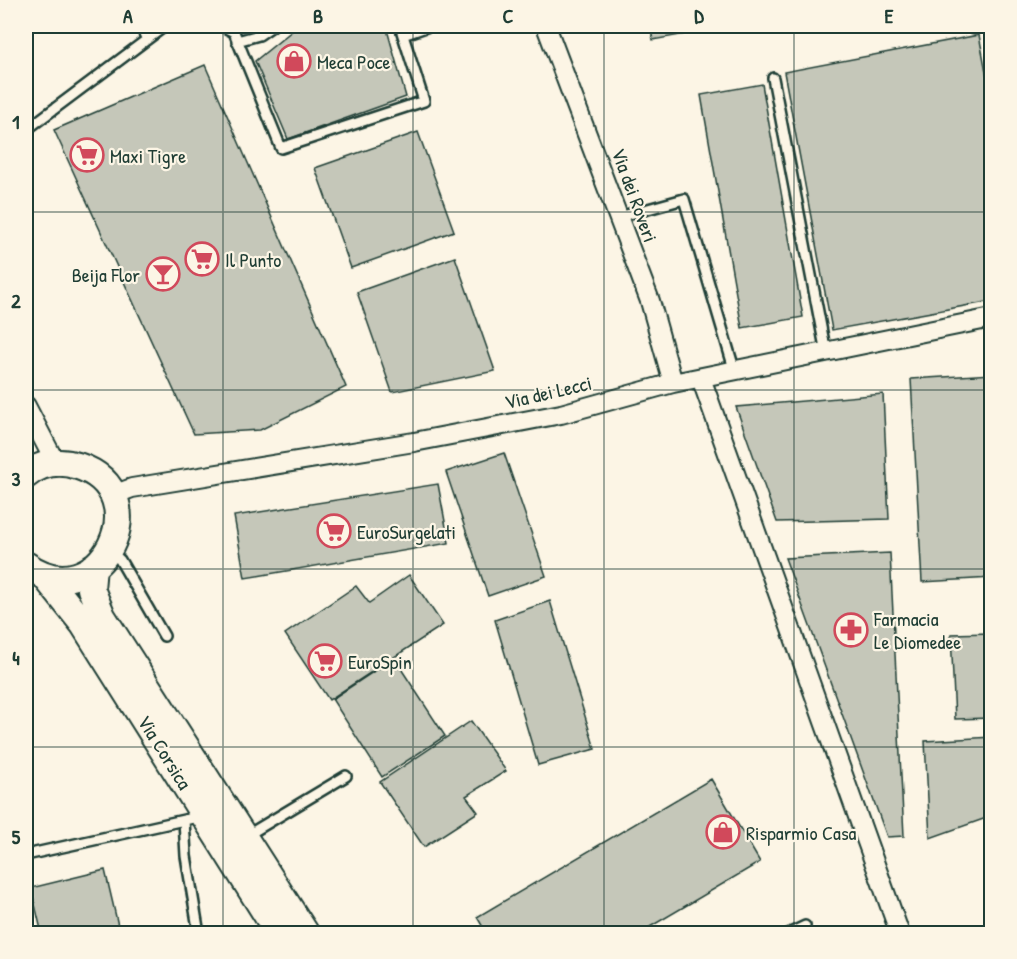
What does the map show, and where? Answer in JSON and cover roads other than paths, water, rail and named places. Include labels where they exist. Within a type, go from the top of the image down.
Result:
[{"type":"main road","points":[[26,475],[43,465],[55,462],[70,463],[88,469],[101,479],[113,495]]},
{"type":"main road","name":"Via Corsica","points":[[113,495],[118,511],[118,528],[101,559],[91,589],[102,616],[306,933]]},
{"type":"main road","name":"Via Corsica","points":[[35,570],[64,577],[84,572],[101,559]]},
{"type":"main road","name":"Via Corsica","points":[[35,570],[84,625],[194,818],[279,933]]},
{"type":"street","name":"Via dei Roveri","points":[[546,26],[650,301],[673,383]]},
{"type":"street","name":"Via dei Lecci","points":[[113,495],[132,488],[414,442],[561,414],[673,383],[992,318]]},
{"type":"street","points":[[701,378],[900,933]]},
{"type":"street","points":[[26,406],[55,462]]},
{"type":"lane","points":[[141,26],[146,38]]},
{"type":"lane","points":[[26,130],[165,26]]},
{"type":"lane","points":[[222,26],[234,32],[280,148],[424,101],[402,30],[429,26]]},
{"type":"lane","points":[[237,41],[259,34],[272,26]]},
{"type":"lane","points":[[773,78],[826,353]]},
{"type":"lane","points":[[619,217],[684,199],[735,372]]},
{"type":"lane","points":[[101,559],[120,561],[164,636]]},
{"type":"lane","points":[[244,837],[346,776]]},
{"type":"lane","points":[[26,855],[194,818],[186,856],[199,933]]},
{"type":"lane","points":[[788,933],[806,926]]},
{"type":"place","name":"Meca Poce","points":[[294,61]]},
{"type":"place","name":"Maxi Tigre","points":[[87,155]]},
{"type":"place","name":"Il Punto","points":[[202,259]]},
{"type":"place","name":"Beija Flor","points":[[163,274]]},
{"type":"place","name":"EuroSurgelati","points":[[334,531]]},
{"type":"place","name":"Farmacia Le Diomedee","points":[[851,630]]},
{"type":"place","name":"EuroSpin","points":[[325,661]]},
{"type":"place","name":"Risparmio Casa","points":[[723,832]]}]
